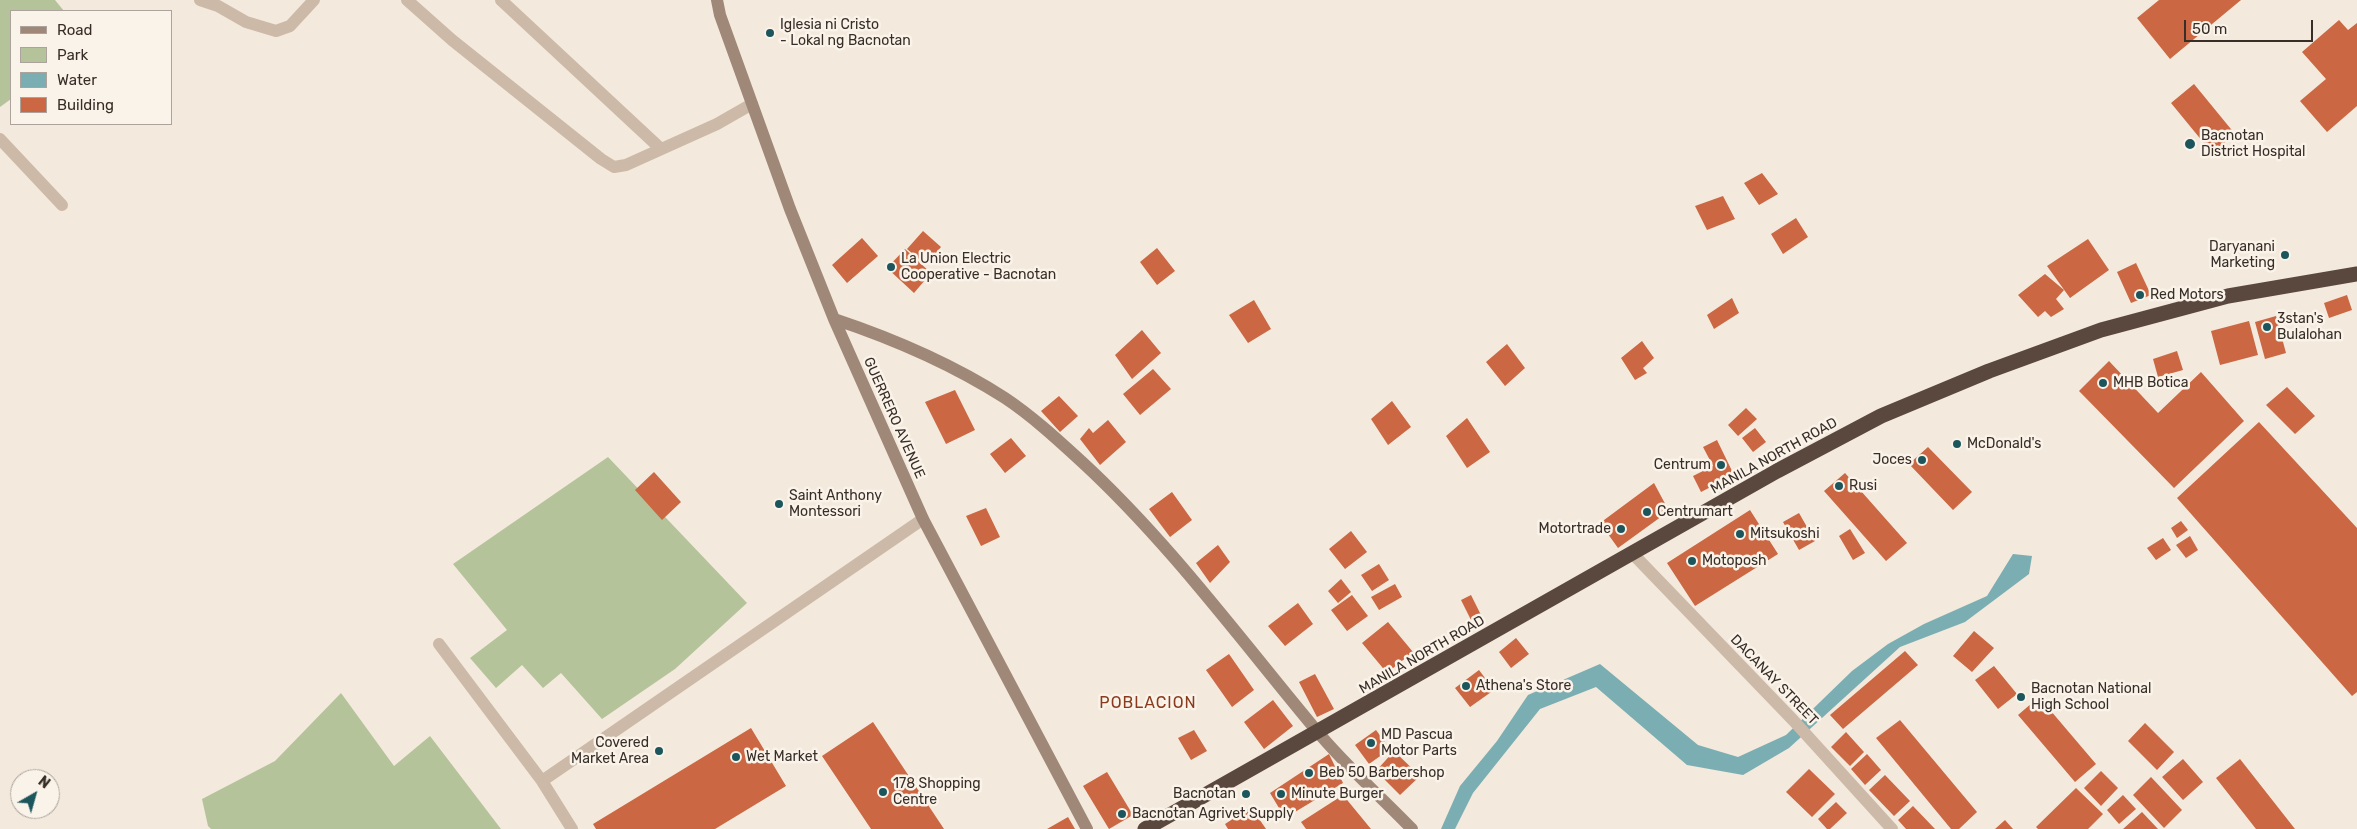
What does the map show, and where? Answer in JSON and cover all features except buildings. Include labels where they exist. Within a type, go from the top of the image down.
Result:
[{"type":"highway","name":"MANILA NORTH ROAD","points":[[1145,829],[1318,733],[1777,471],[1881,416],[1989,372],[2102,330],[2228,296],[2357,274]]},
{"type":"main road","name":"GUERRERO AVENUE","points":[[718,0],[720,15],[790,209],[834,319],[923,520],[1087,829]]},
{"type":"main road","points":[[834,319],[876,333],[948,365],[1006,399],[1061,442],[1123,499],[1188,574],[1318,733],[1412,829]]},
{"type":"street","points":[[200,0],[218,6],[246,22],[276,31],[290,26],[314,0]]},
{"type":"street","points":[[406,0],[467,52],[600,159],[614,168],[626,165],[717,124],[752,104]]},
{"type":"street","points":[[501,0],[662,149]]},
{"type":"street","points":[[0,139],[62,205]]},
{"type":"street","points":[[542,780],[923,520]]},
{"type":"street","name":"DACANAY STREET","points":[[1633,554],[1793,720],[1892,829]]},
{"type":"street","points":[[439,644],[542,780],[572,829]]},
{"type":"green space","points":[[0,0],[55,0],[63,10],[10,10],[10,100],[0,107]]},
{"type":"green space","points":[[608,457],[747,603],[675,669],[602,719],[561,673],[543,688],[522,665],[496,688],[470,658],[507,630],[453,564]]},
{"type":"green space","points":[[341,693],[394,766],[430,736],[501,829],[211,829],[208,826],[202,799],[275,761]]},
{"type":"water","points":[[2013,554],[2032,556],[2029,574],[1965,622],[1900,647],[1789,748],[1743,775],[1687,765],[1596,687],[1540,709],[1473,793],[1455,829],[1441,829],[1460,786],[1497,741],[1528,695],[1600,664],[1698,745],[1738,757],[1786,735],[1852,671],[1888,644],[1924,624],[1987,596]]},
{"type":"place","name":"Iglesia ni Cristo - Lokal ng Bacnotan","points":[[770,33]]},
{"type":"place","name":"Bacnotan District Hospital","points":[[2190,144]]},
{"type":"place","name":"Daryanani Marketing","points":[[2285,255]]},
{"type":"place","name":"La Union Electric Cooperative - Bacnotan","points":[[891,267]]},
{"type":"place","name":"Red Motors","points":[[2140,295]]},
{"type":"place","name":"3stan's Bulalohan","points":[[2267,327]]},
{"type":"place","name":"MHB Botica","points":[[2103,383]]},
{"type":"place","name":"McDonald's","points":[[1957,444]]},
{"type":"place","name":"Joces","points":[[1922,460]]},
{"type":"place","name":"Centrum","points":[[1721,465]]},
{"type":"place","name":"Rusi","points":[[1839,486]]},
{"type":"place","name":"Saint Anthony Montessori","points":[[779,504]]},
{"type":"place","name":"Centrumart","points":[[1647,512]]},
{"type":"place","name":"Motortrade","points":[[1621,529]]},
{"type":"place","name":"Mitsukoshi","points":[[1740,534]]},
{"type":"place","name":"Motoposh","points":[[1692,561]]},
{"type":"place","name":"Athena's Store","points":[[1466,686]]},
{"type":"place","name":"Bacnotan National High School","points":[[2021,697]]},
{"type":"place","name":"MD Pascua Motor Parts","points":[[1371,743]]},
{"type":"place","name":"Covered Market Area","points":[[659,751]]},
{"type":"place","name":"Wet Market","points":[[736,757]]},
{"type":"place","name":"Beb 50 Barbershop","points":[[1309,773]]},
{"type":"place","name":"178 Shopping Centre","points":[[883,792]]},
{"type":"place","name":"Bacnotan","points":[[1246,794]]},
{"type":"place","name":"Minute Burger","points":[[1281,794]]},
{"type":"place","name":"Bacnotan Agrivet Supply","points":[[1122,814]]},
{"type":"district","name":"POBLACION","points":[[1148,703]]}]
